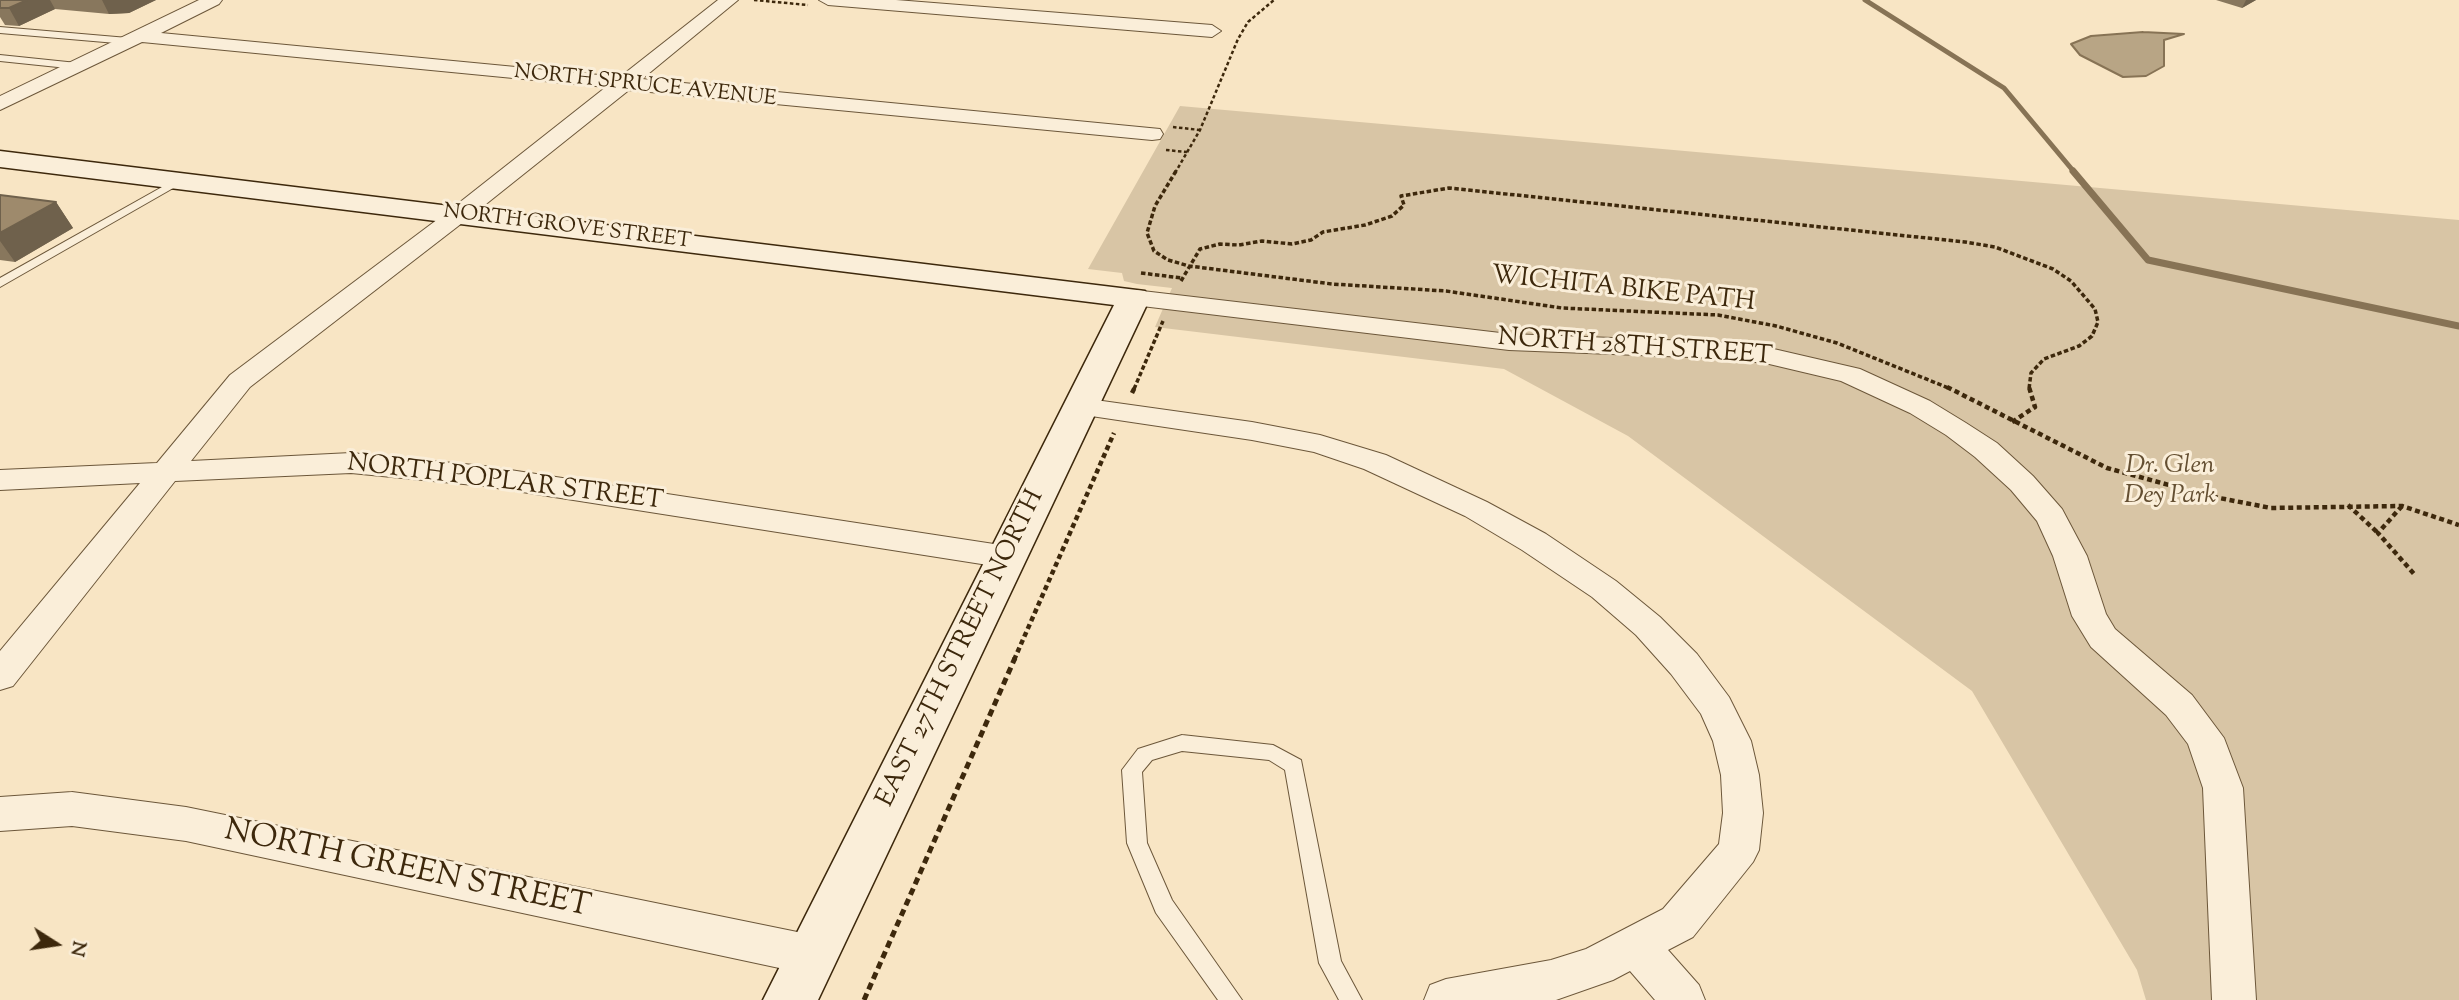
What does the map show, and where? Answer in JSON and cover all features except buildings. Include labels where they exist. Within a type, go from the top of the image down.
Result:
[{"type":"street","points":[[0,104],[213,0]]},
{"type":"street","points":[[0,677],[240,381],[458,215],[729,0]]},
{"type":"street","points":[[828,0],[1212,31]]},
{"type":"street","name":"NORTH SPRUCE AVENUE","points":[[133,39],[1152,135]]},
{"type":"street","name":"NORTH GROVE STREET","points":[[0,159],[1153,300]]},
{"type":"street","name":"EAST 27TH STREET NORTH","points":[[790,1000],[1081,407],[1153,300]]},
{"type":"street","name":"NORTH 28TH STREET","points":[[1153,300],[1509,342],[1578,347],[1716,350],[1765,355],[1850,375],[1920,407],[1956,429],[1986,450],[2022,483],[2051,517],[2070,556],[2089,617],[2103,638],[2179,705],[2205,738],[2222,788],[2234,1000]]},
{"type":"street","points":[[1081,407],[1266,433],[1320,444],[1375,462],[1476,509],[1534,542],[1604,589],[1648,626],[1684,664],[1716,707],[1732,741],[1740,775],[1742,813],[1739,850],[1678,923],[1597,966],[1550,981],[1446,1000]]},
{"type":"street","name":"NORTH POPLAR STREET","points":[[0,480],[351,463],[457,473],[1007,556]]},
{"type":"street","name":"NORTH GREEN STREET","points":[[0,814],[72,809],[186,824],[812,955]]},
{"type":"street","points":[[1637,947],[1683,1000]]},
{"type":"lane","points":[[0,30],[133,39]]},
{"type":"lane","points":[[0,58],[77,66]]},
{"type":"lane","points":[[0,283],[178,181]]},
{"type":"lane","points":[[1231,1000],[1164,906],[1137,843],[1132,770],[1146,754],[1182,743],[1273,753],[1294,766],[1330,963],[1351,1000]]},
{"type":"path","name":"WICHITA BIKE PATH","points":[[1274,0],[1248,22],[1238,38],[1200,130],[1155,206],[1147,233],[1154,251],[1168,260],[1189,266],[1332,285],[1446,291],[1562,308],[1664,311],[1741,320],[1837,343],[1894,363],[1930,378],[2107,468],[2209,496],[2271,508],[2402,506],[2459,525]]},
{"type":"path","points":[[864,1000],[1123,412],[1153,300],[1189,266],[1200,249],[1220,244],[1239,245],[1262,241],[1292,244],[1311,240],[1323,232],[1365,225],[1392,216],[1404,205],[1401,196],[1449,188],[1995,247],[2035,260],[2071,281],[2087,296],[2095,309],[2098,322],[2092,336],[2079,346],[2044,359],[2031,373],[2029,388],[2035,407],[2012,422]]},
{"type":"path","points":[[2347,505],[2378,533],[2415,575]]},
{"type":"path","points":[[2378,533],[2402,506]]},
{"type":"green space","name":"Dr. Glen Dey Park","points":[[1180,106],[2459,220],[2459,1000],[2146,1000],[2137,970],[1972,691],[1628,436],[1504,369],[1155,327],[1172,288],[1137,284],[1124,281],[1122,273],[1088,269]]},
{"type":"shaded area","points":[[2143,32],[2184,34],[2164,40],[2164,66],[2146,76],[2123,77],[2080,55],[2071,44],[2091,36]]},
{"type":"waterway","points":[[1865,0],[2004,88],[2075,173]]},
{"type":"waterway","points":[[2073,171],[2148,260],[2459,326]]}]
